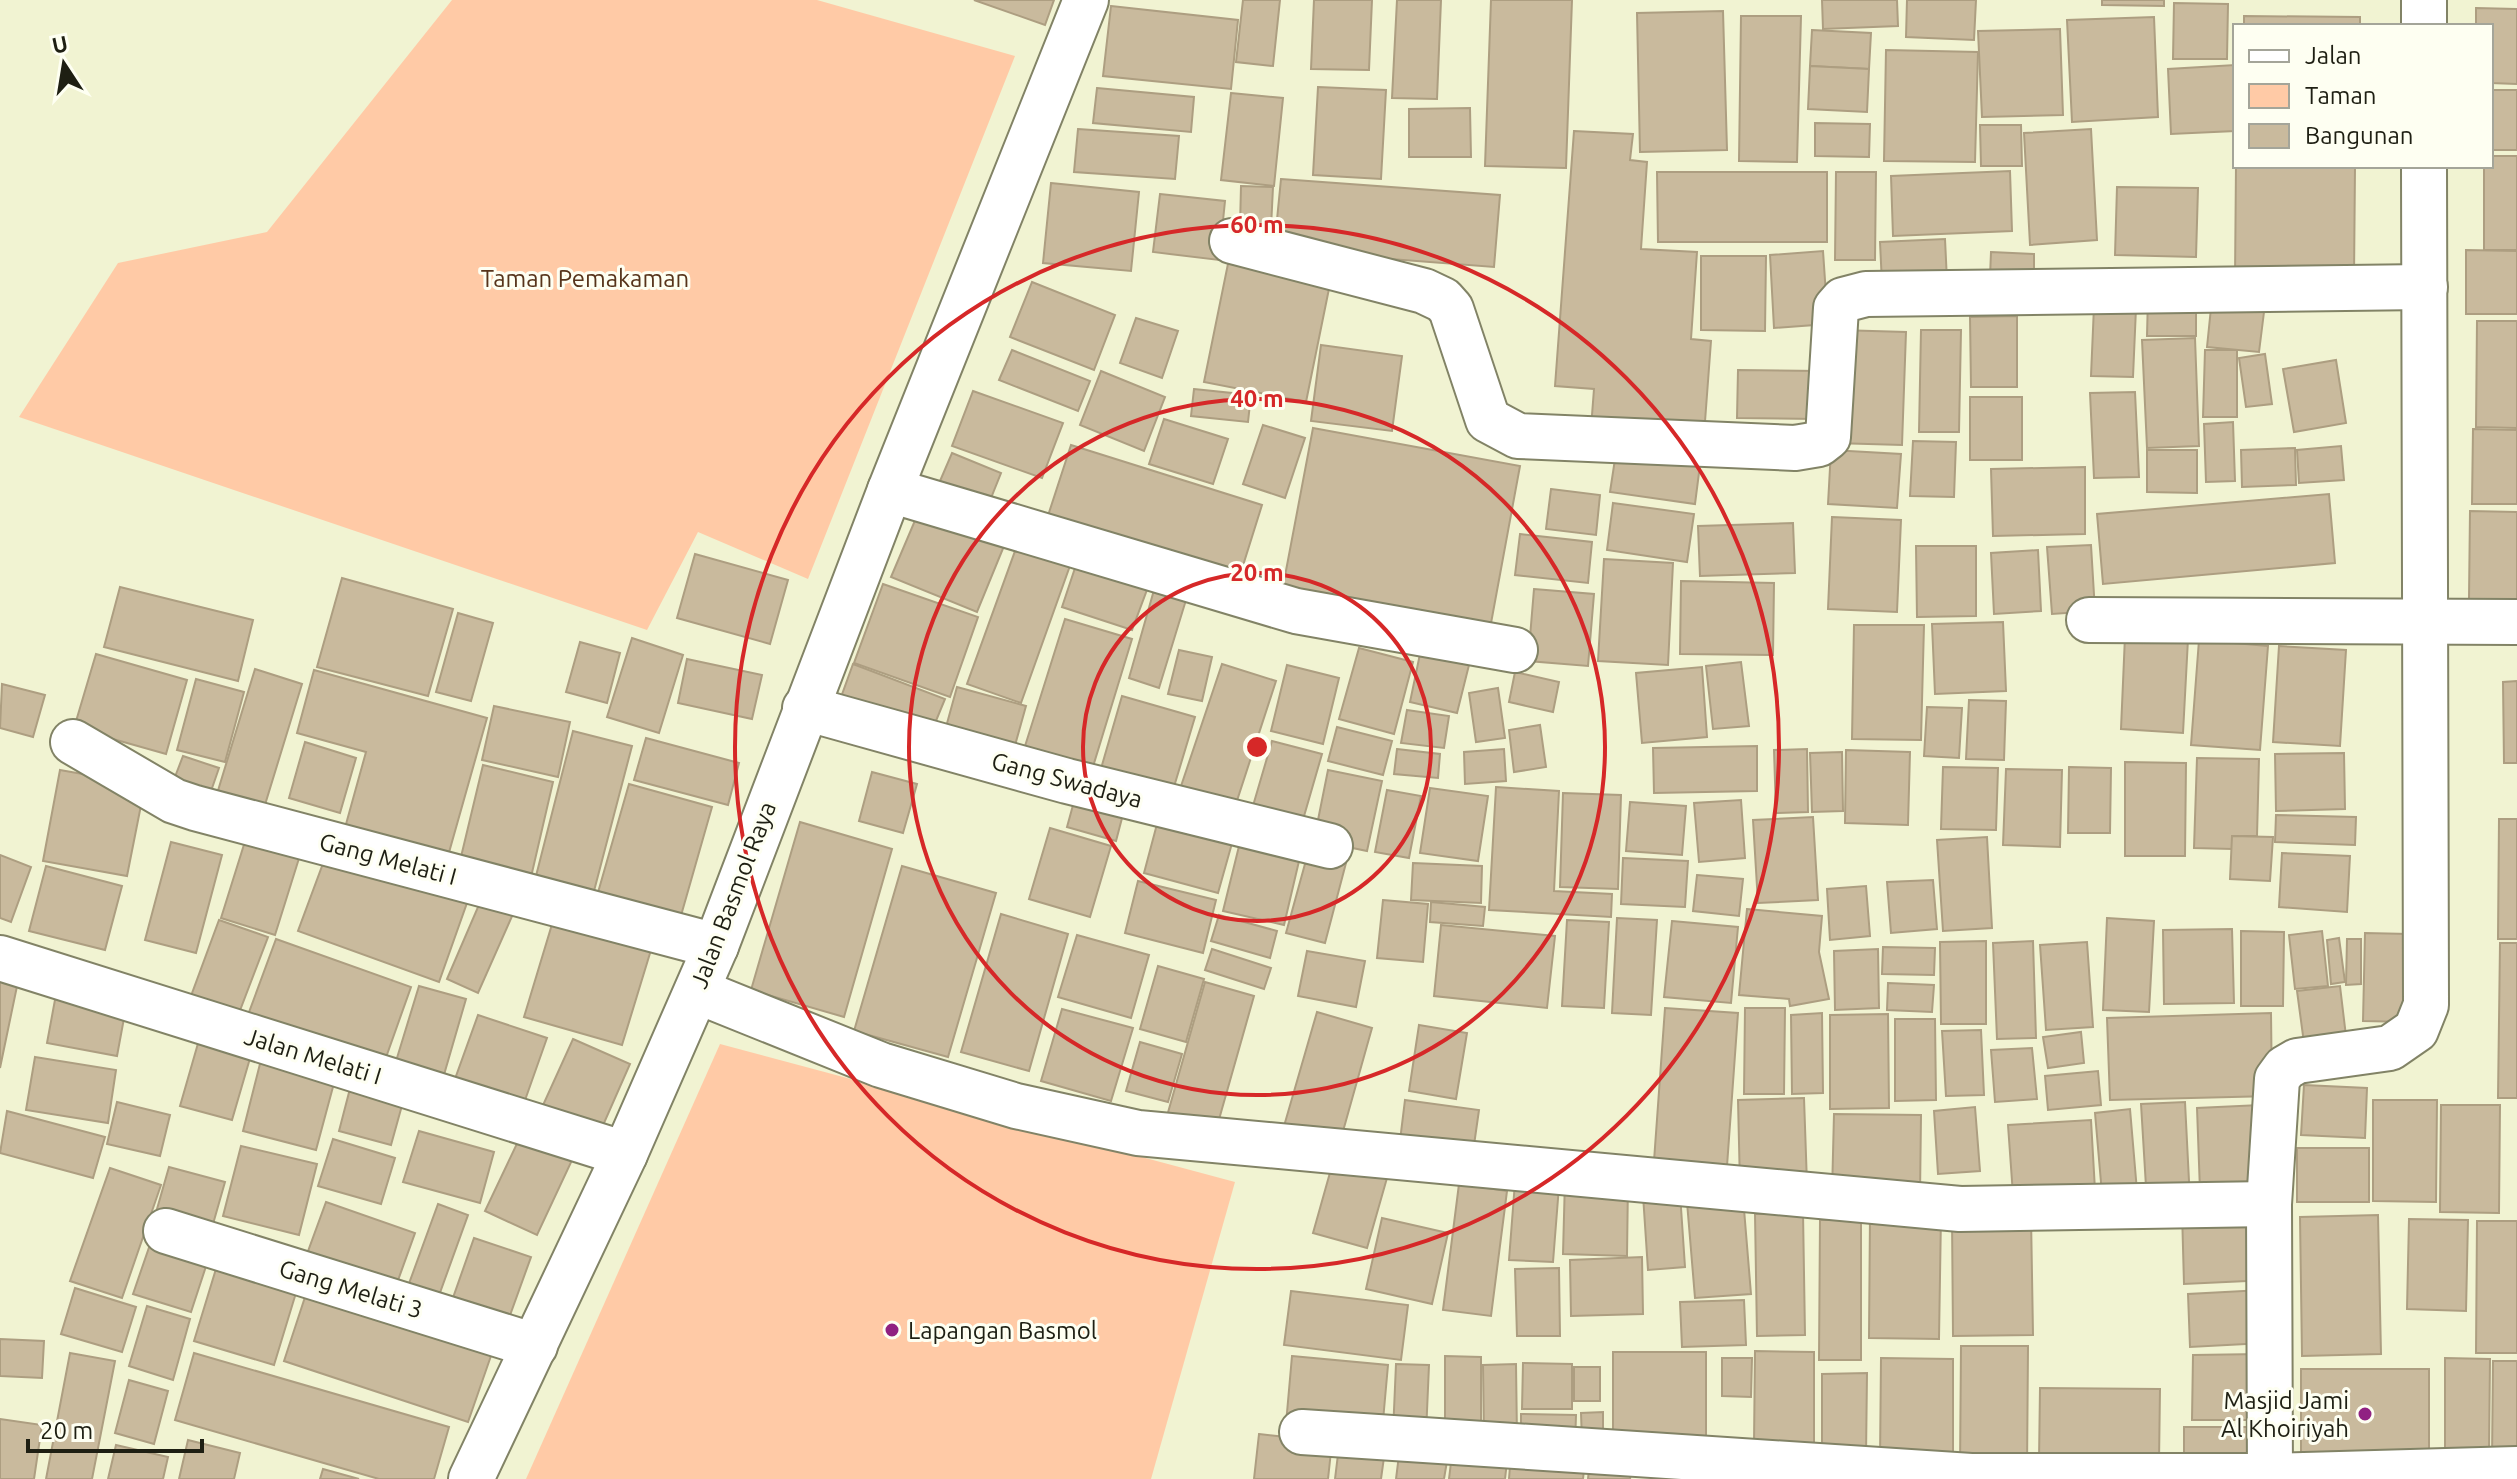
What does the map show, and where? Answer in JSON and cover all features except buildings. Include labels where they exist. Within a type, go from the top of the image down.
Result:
[{"type":"street","name":"Jalan Basmol Raya","points":[[471,1479],[625,1154],[716,946],[890,490],[1086,0]]},
{"type":"street","points":[[2424,0],[2424,24]]},
{"type":"street","points":[[2270,1478],[2269,1204],[2277,1079],[2285,1068],[2297,1061],[2390,1048],[2416,1030],[2426,1005],[2424,168]]},
{"type":"street","points":[[1232,241],[1424,291],[1443,300],[1451,309],[1488,420],[1502,431],[1518,436],[1795,448],[1819,444],[1828,437],[1836,308],[1843,300],[1854,297],[2425,287]]},
{"type":"street","points":[[890,490],[1296,611],[1515,650]]},
{"type":"street","points":[[2089,620],[2517,622]]},
{"type":"street","name":"Gang Swadaya","points":[[805,708],[1067,781],[1330,846]]},
{"type":"street","name":"Gang Melati I","points":[[73,742],[174,801],[195,808],[716,946]]},
{"type":"street","name":"Jalan Melati I","points":[[0,958],[625,1154]]},
{"type":"street","points":[[697,991],[881,1065],[1016,1106],[1138,1133],[1960,1209],[2269,1204]]},
{"type":"street","name":"Gang Melati 3","points":[[166,1231],[535,1346]]},
{"type":"street","points":[[1302,1432],[1971,1476],[2270,1478],[2517,1469]]},
{"type":"green space","name":"Taman Pemakaman","points":[[452,0],[817,0],[1015,56],[808,579],[698,532],[647,630],[19,417],[118,263],[267,232]]},
{"type":"green space","name":"Lapangan Basmol","points":[[720,1044],[1235,1182],[1151,1479],[526,1479]]},
{"type":"place","name":"Lapangan Basmol","points":[[892,1330]]},
{"type":"place","name":"Masjid Jami Al Khoiriyah","points":[[2365,1414]]}]
